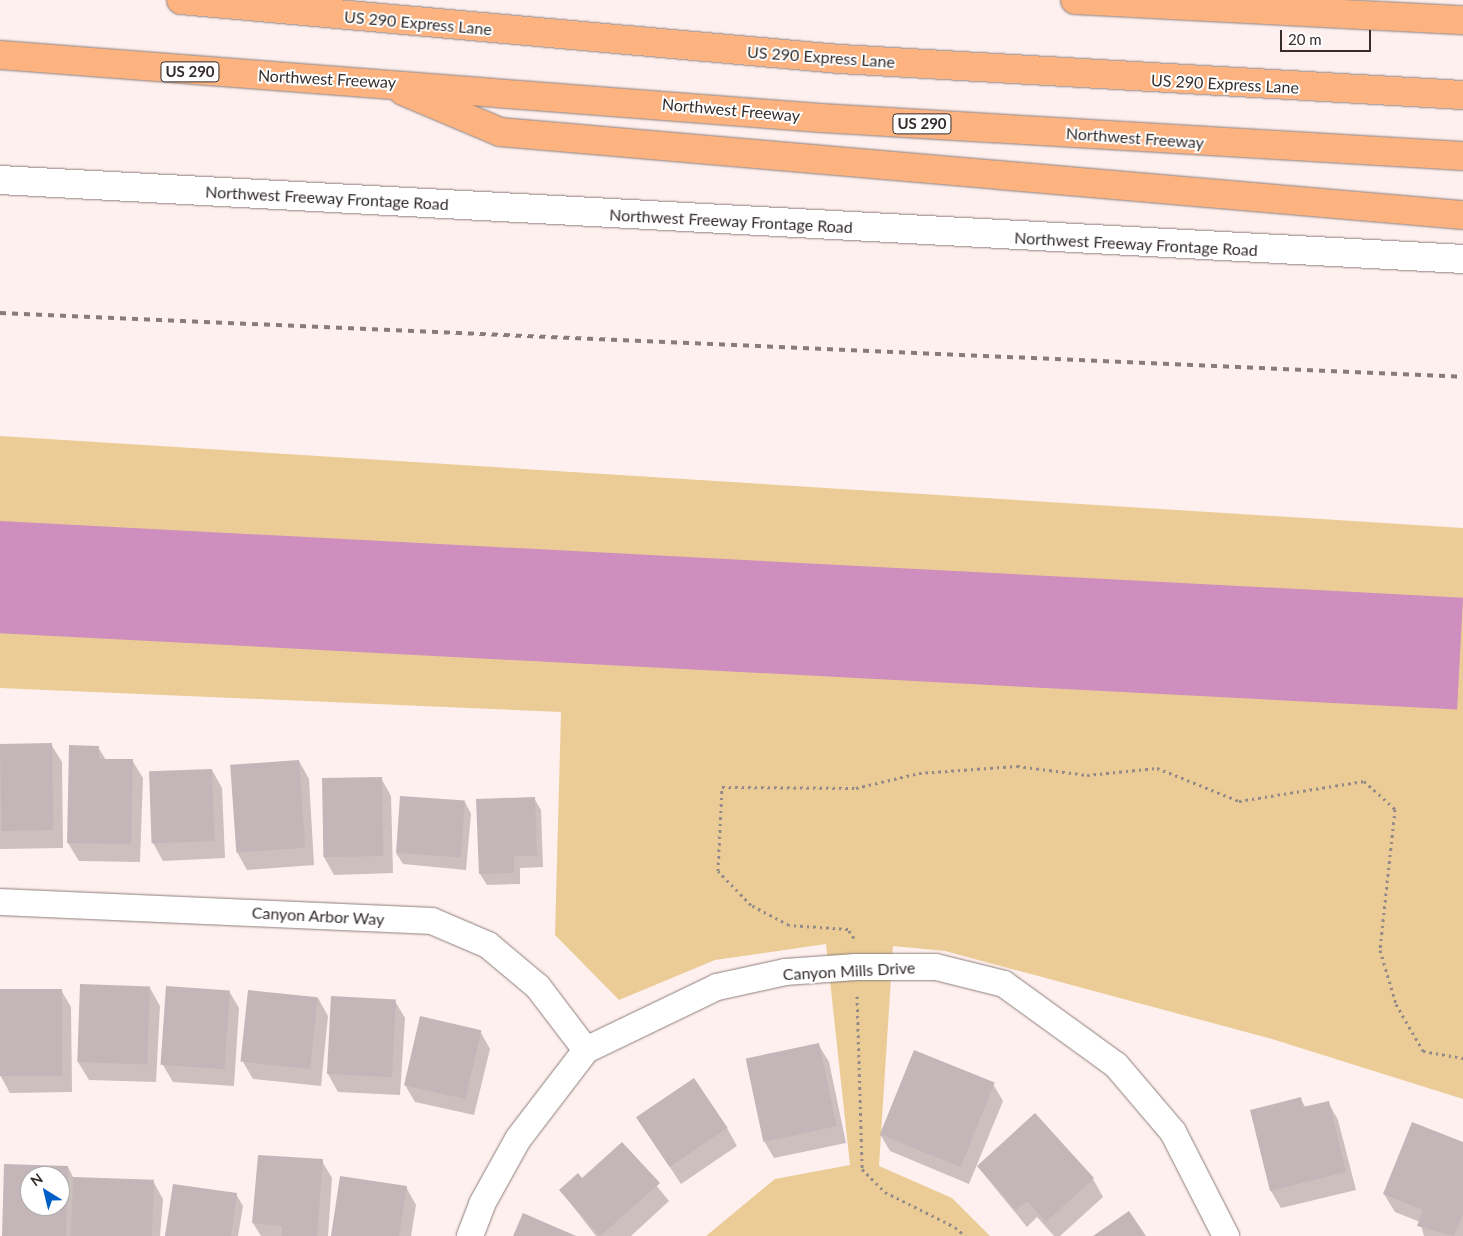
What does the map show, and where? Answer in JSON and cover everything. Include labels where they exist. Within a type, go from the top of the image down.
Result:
[{"type":"highway","name":"US 290 Express Lane","points":[[181,0],[840,59],[1463,95]]},
{"type":"highway","points":[[1075,0],[1463,20]]},
{"type":"highway","name":"Northwest Freeway","points":[[0,54],[176,71],[381,82],[821,118],[1463,156]]},
{"type":"highway","points":[[381,82],[500,132],[1463,215]]},
{"type":"main road","name":"Northwest Freeway Frontage Road","points":[[0,180],[1463,260]]},
{"type":"street","name":"Canyon Arbor Way","points":[[0,902],[432,921],[488,946],[538,987],[586,1050]]},
{"type":"street","name":"Canyon Mills Drive","points":[[470,1236],[482,1204],[518,1139],[586,1050],[717,987],[786,972],[856,967],[936,967],[1004,984],[1116,1065],[1173,1132],[1226,1236]]},
{"type":"path","points":[[965,1236],[955,1226],[885,1192],[862,1169],[856,940],[848,929],[789,925],[752,905],[718,871],[722,788],[856,788],[919,774],[1017,766],[1087,775],[1157,768],[1239,801],[1364,781],[1396,808],[1380,950],[1396,1004],[1423,1051],[1463,1058]]},
{"type":"shaded area","points":[[0,436],[1463,528],[1463,1099],[1272,1039],[945,951],[893,946],[879,1166],[952,1198],[990,1236],[706,1236],[775,1179],[850,1165],[826,944],[715,960],[619,1000],[555,935],[561,712],[0,688]]},
{"type":"shaded area","points":[[0,521],[1463,598],[1457,710],[0,633]]},
{"type":"building","points":[[52,743],[54,830],[2,831],[0,744]]},
{"type":"building","points":[[69,745],[99,746],[99,759],[133,759],[131,844],[67,843]]},
{"type":"building","points":[[299,760],[305,848],[236,853],[230,765]]},
{"type":"building","points":[[212,769],[215,841],[152,843],[149,771]]},
{"type":"building","points":[[382,777],[383,856],[323,857],[322,778]]},
{"type":"building","points":[[400,796],[465,801],[461,857],[396,853]]},
{"type":"building","points":[[535,797],[537,856],[514,856],[514,873],[479,874],[476,799]]},
{"type":"building","points":[[80,984],[150,986],[147,1064],[77,1062]]},
{"type":"building","points":[[166,986],[230,990],[224,1069],[160,1065]]},
{"type":"building","points":[[0,989],[62,989],[62,1076],[0,1076]]},
{"type":"building","points":[[248,990],[318,997],[310,1069],[240,1062]]},
{"type":"building","points":[[331,996],[396,999],[392,1077],[327,1074]]},
{"type":"building","points":[[420,1016],[481,1030],[465,1099],[404,1085]]},
{"type":"building","points":[[819,1043],[837,1126],[763,1142],[746,1059]]},
{"type":"building","points":[[914,1050],[995,1083],[961,1167],[880,1134]]},
{"type":"building","points":[[694,1078],[728,1128],[670,1167],[636,1117]]},
{"type":"building","points":[[1301,1097],[1303,1107],[1329,1101],[1346,1172],[1270,1191],[1250,1110]]},
{"type":"building","points":[[1035,1113],[1094,1178],[1046,1222],[1027,1201],[1016,1210],[977,1166]]},
{"type":"building","points":[[1412,1122],[1463,1142],[1463,1214],[1454,1236],[1417,1226],[1423,1210],[1383,1194]]},
{"type":"building","points":[[622,1142],[660,1183],[600,1236],[559,1190],[578,1173],[582,1178]]},
{"type":"building","points":[[258,1155],[323,1159],[317,1236],[282,1236],[282,1226],[252,1223]]},
{"type":"building","points":[[4,1164],[68,1166],[20,1166],[20,1216],[67,1216],[66,1236],[2,1236]]},
{"type":"building","points":[[340,1176],[407,1186],[399,1236],[331,1236]]},
{"type":"building","points":[[73,1177],[154,1180],[152,1236],[71,1236]]},
{"type":"building","points":[[173,1184],[237,1193],[231,1236],[165,1236]]},
{"type":"building","points":[[1129,1211],[1146,1236],[1093,1236]]},
{"type":"building","points":[[523,1213],[576,1236],[513,1236]]},
{"type":"railway","points":[[0,313],[1463,377]]}]
